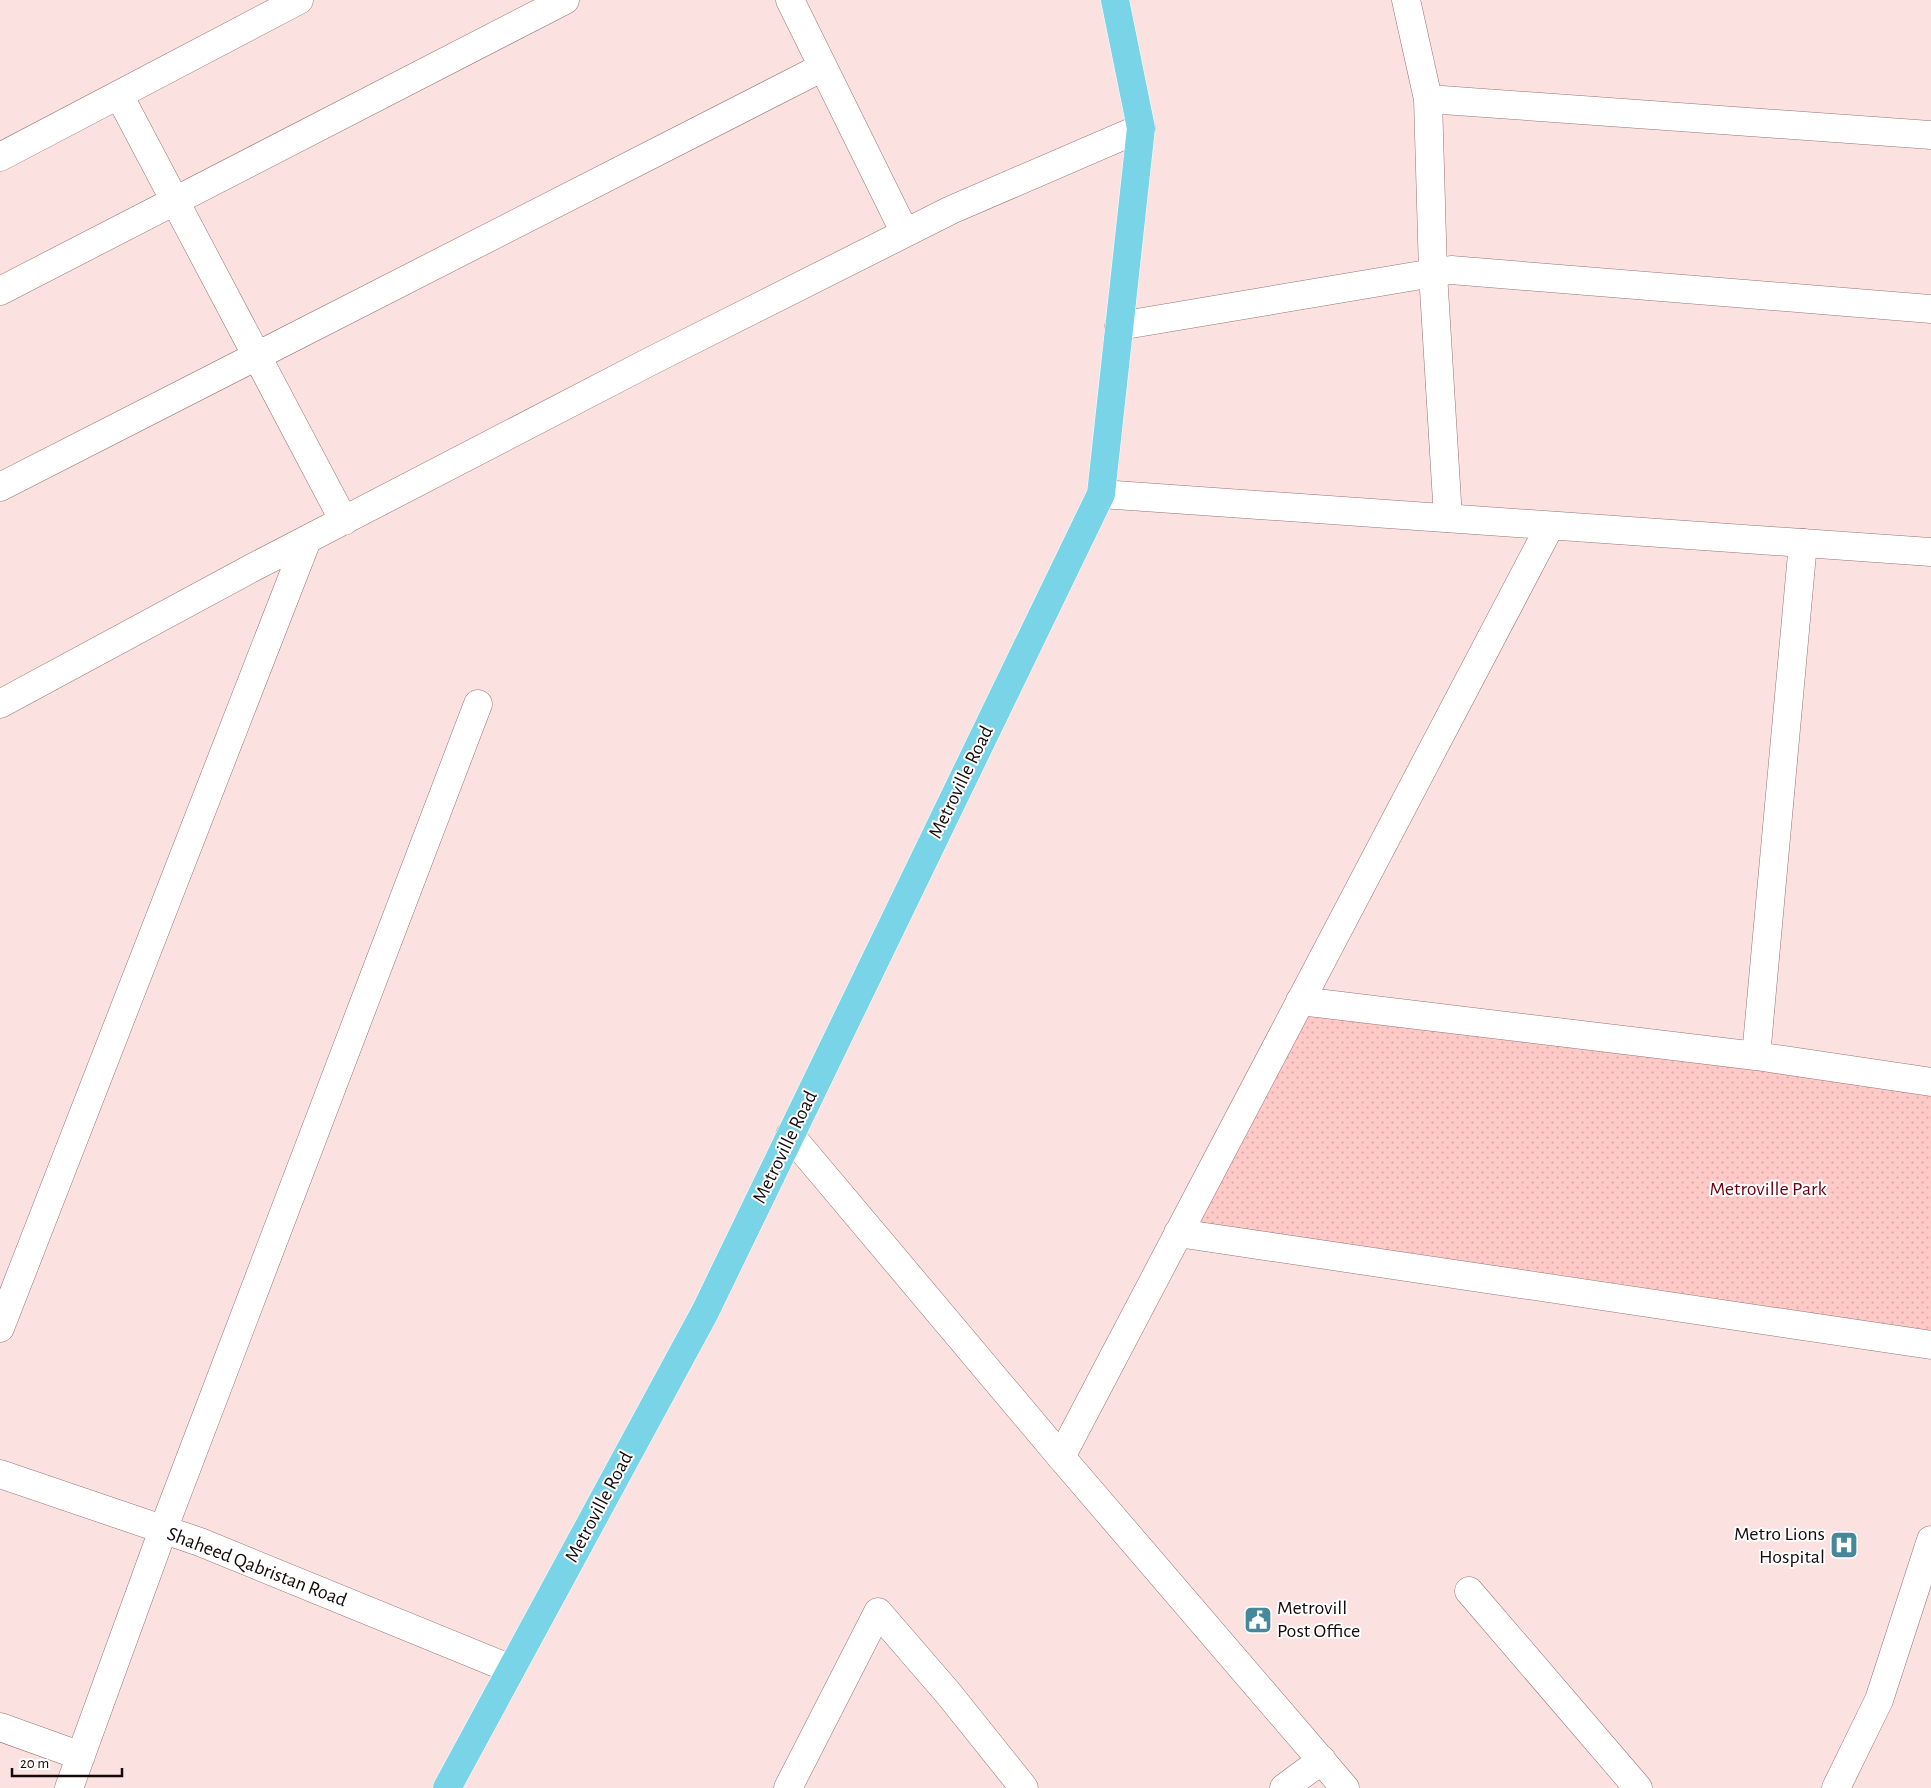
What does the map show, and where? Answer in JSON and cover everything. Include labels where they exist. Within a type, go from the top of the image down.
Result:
[{"type":"main road","name":"Metroville Road","points":[[447,1788],[704,1312],[1101,494],[1141,128],[1115,0]]},
{"type":"street","points":[[0,157],[299,0]]},
{"type":"street","points":[[0,291],[565,0]]},
{"type":"street","points":[[790,0],[905,233]]},
{"type":"street","points":[[1406,0],[1428,98],[1433,273],[1448,518]]},
{"type":"street","points":[[0,487],[823,67]]},
{"type":"street","points":[[119,95],[344,521]]},
{"type":"street","points":[[1428,98],[1931,135]]},
{"type":"street","points":[[0,704],[307,540],[651,361],[951,210],[1141,128]]},
{"type":"street","points":[[1119,326],[1451,270],[1931,309]]},
{"type":"street","points":[[1101,494],[1931,552]]},
{"type":"street","points":[[1061,1457],[1550,526]]},
{"type":"street","points":[[0,1328],[307,540]]},
{"type":"street","points":[[1756,1056],[1803,543]]},
{"type":"street","points":[[69,1788],[163,1530],[478,704]]},
{"type":"street","points":[[1300,1001],[1756,1056],[1931,1082]]},
{"type":"street","points":[[790,1135],[1061,1457],[1345,1788]]},
{"type":"street","points":[[1178,1233],[1931,1345]]},
{"type":"street","name":"Shaheed Qabristan Road","points":[[0,1474],[200,1542],[511,1669]]},
{"type":"street","points":[[1836,1788],[1879,1700],[1931,1540]]},
{"type":"street","points":[[1469,1591],[1638,1788]]},
{"type":"street","points":[[788,1788],[878,1612],[948,1693],[1024,1788]]},
{"type":"street","points":[[0,1727],[81,1756]]},
{"type":"street","points":[[1284,1788],[1322,1760]]},
{"type":"green space","name":"Metroville Park","points":[[1300,1001],[1931,1082],[1931,1345],[1178,1233]]},
{"type":"place","name":"Metro Lions Hospital","points":[[1844,1545]]},
{"type":"place","name":"Metrovill Post Office","points":[[1258,1620]]}]
